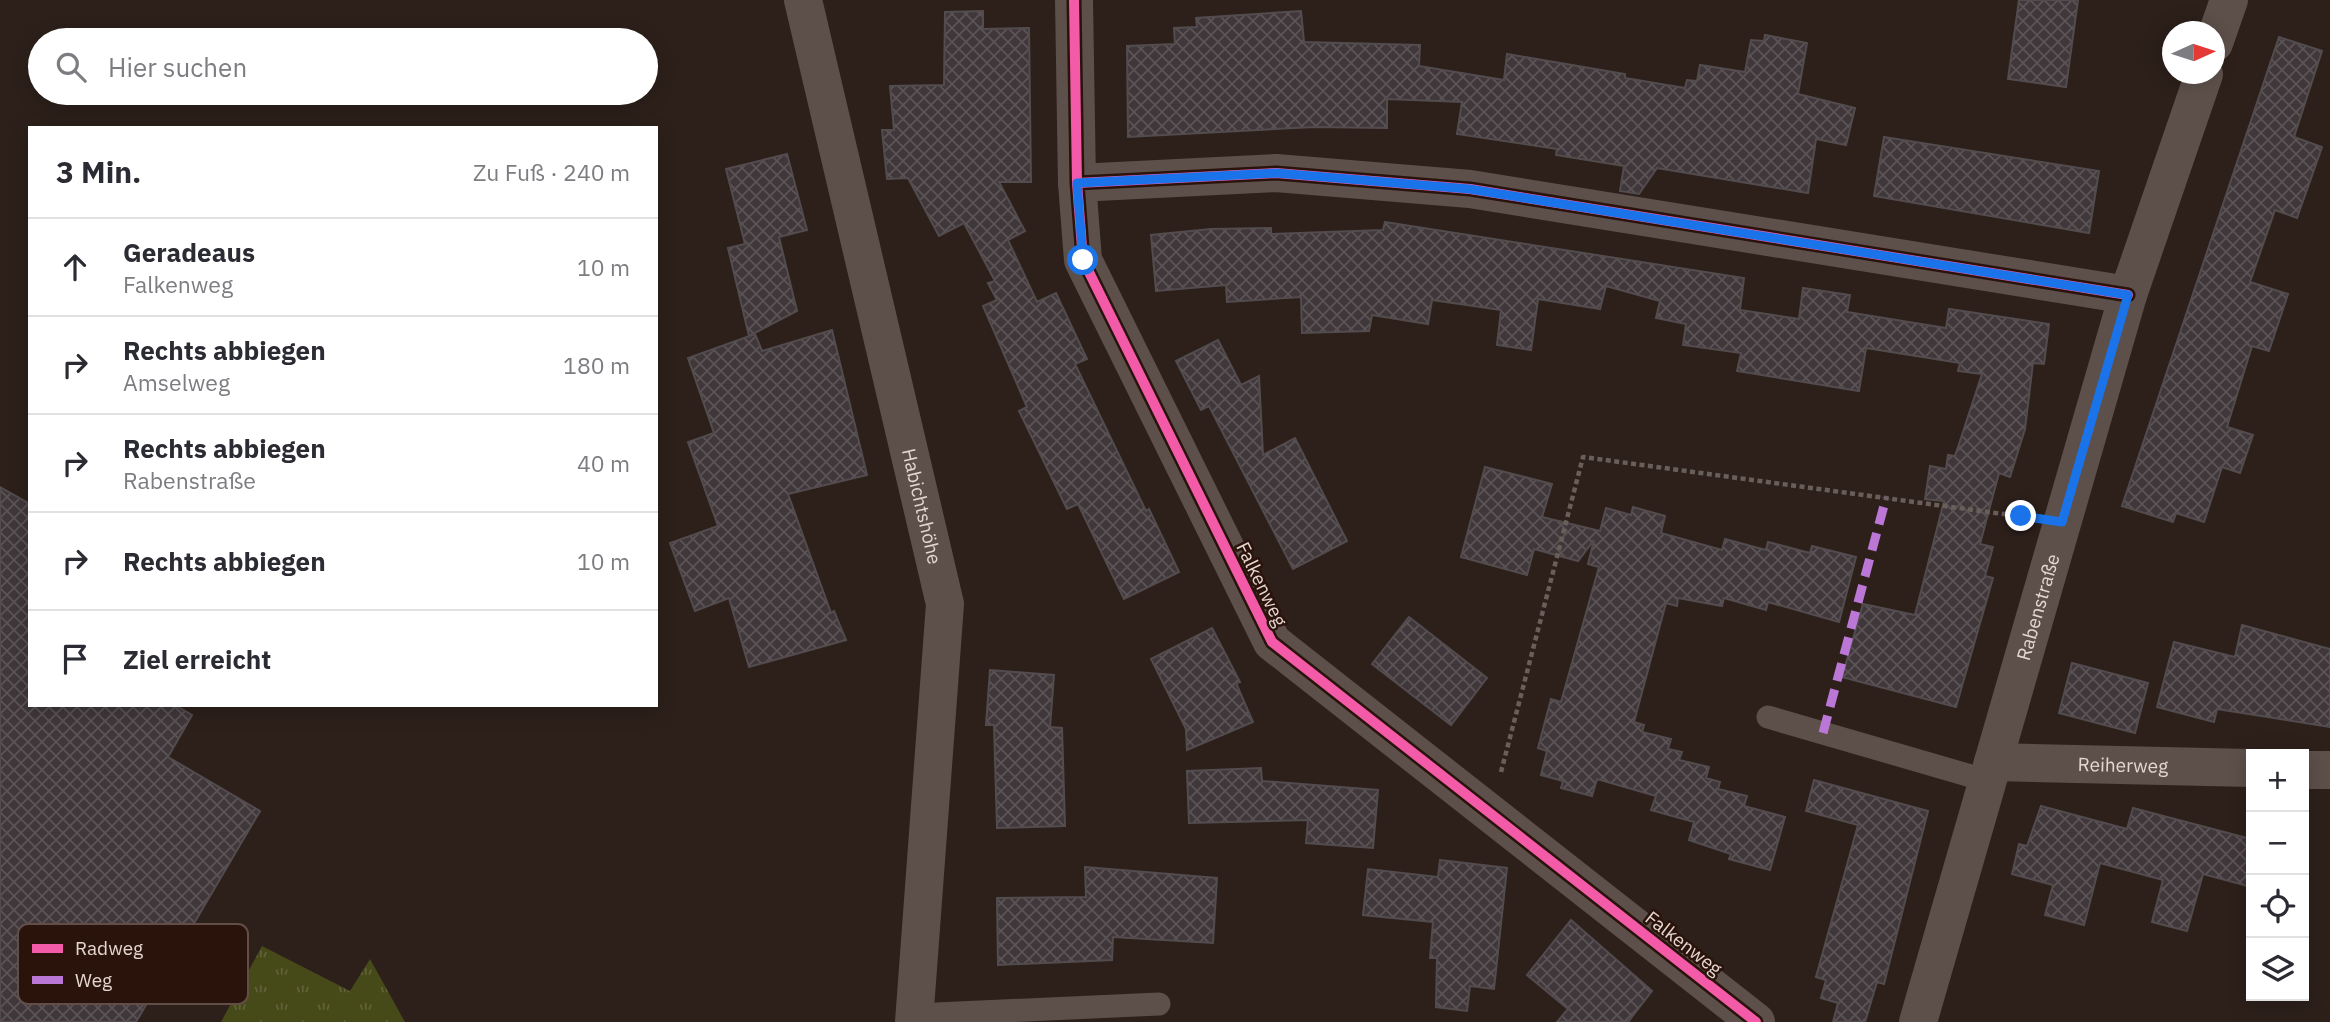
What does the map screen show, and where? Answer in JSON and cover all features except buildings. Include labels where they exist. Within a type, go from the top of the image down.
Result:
[{"type":"street","name":"Habichtshöhe","points":[[803,0],[945,604],[914,1019]]},
{"type":"street","name":"Falkenweg","points":[[1074,0],[1077,183],[1083,260],[1272,642],[1756,1022]]},
{"type":"street","points":[[2222,21],[2229,0]]},
{"type":"street","name":"Rabenstraße","points":[[1918,1022],[2128,295],[2201,84]]},
{"type":"street","points":[[1077,183],[1276,173],[1469,189],[2128,295]]},
{"type":"street","name":"Reiherweg","points":[[1991,771],[2246,768]]},
{"type":"street","points":[[2309,770],[2330,770]]},
{"type":"lane","points":[[1768,717],[1991,771]]},
{"type":"lane","points":[[914,1019],[1159,1004]]},
{"type":"path","points":[[1490,813],[1583,457],[2062,522]]},
{"type":"green space","points":[[262,946],[350,991],[370,959],[405,1022],[221,1022],[231,1004],[248,1004],[248,972]]},
{"type":"marked path","points":[[1823,733],[1886,498]]},
{"type":"cycle path","points":[[1074,0],[1077,183],[1083,260],[1272,642],[1756,1022]]},
{"type":"cycle path","points":[[1077,183],[1276,173],[1470,189],[2128,295]]},
{"type":"route","points":[[1083,260],[1077,183],[1276,173],[1469,189],[2128,295],[2062,522],[2021,516]]}]
